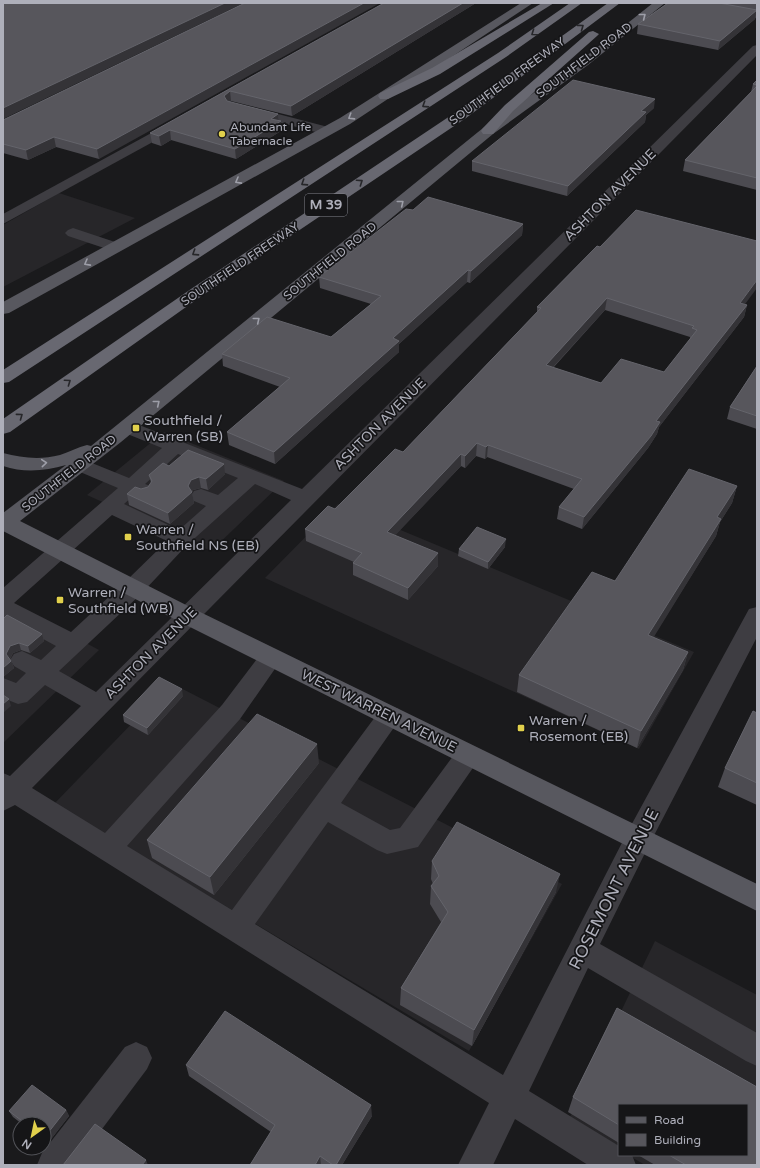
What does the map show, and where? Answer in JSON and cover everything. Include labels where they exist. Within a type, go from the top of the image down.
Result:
[{"type":"highway","points":[[384,96],[436,71],[549,3]]},
{"type":"highway","name":"SOUTHFIELD FREEWAY","points":[[3,378],[502,55],[577,3]]},
{"type":"highway","name":"SOUTHFIELD FREEWAY","points":[[3,428],[197,292],[461,114],[615,3]]},
{"type":"highway","points":[[488,131],[509,108],[627,3]]},
{"type":"main road","points":[[3,309],[327,131],[528,3]]},
{"type":"main road","name":"SOUTHFIELD ROAD","points":[[4,522],[120,433],[488,131],[584,63],[660,3]]},
{"type":"main road","points":[[4,460],[28,464],[58,462],[84,453],[120,433]]},
{"type":"main road","name":"WEST WARREN AVENUE","points":[[4,522],[134,587],[188,616],[757,898]]},
{"type":"street","points":[[693,3],[757,15]]},
{"type":"street","name":"ASHTON AVENUE","points":[[6,791],[99,705],[757,48]]},
{"type":"street","points":[[239,108],[327,131]]},
{"type":"street","points":[[6,226],[190,115]]},
{"type":"street","points":[[6,226],[32,220]]},
{"type":"street","points":[[73,233],[116,247]]},
{"type":"street","points":[[120,433],[175,446],[306,498]]},
{"type":"street","points":[[3,600],[110,506],[138,488],[153,474],[175,446]]},
{"type":"street","points":[[80,465],[138,488]]},
{"type":"street","points":[[3,687],[18,696],[134,587],[181,539],[195,514],[220,504],[252,476]]},
{"type":"street","points":[[201,496],[220,504]]},
{"type":"street","points":[[110,506],[181,539]]},
{"type":"street","points":[[3,607],[73,644]]},
{"type":"street","name":"ROSEMONT AVENUE","points":[[475,1165],[584,950],[638,839],[757,615]]},
{"type":"street","points":[[108,849],[230,712],[271,657]]},
{"type":"street","points":[[22,660],[99,705]]},
{"type":"street","points":[[236,928],[390,716]]},
{"type":"street","points":[[324,807],[387,842],[408,839],[468,755]]},
{"type":"street","points":[[6,791],[108,849],[619,1165]]},
{"type":"street","points":[[584,950],[757,1050]]},
{"type":"street","points":[[54,1165],[136,1058]]},
{"type":"shaded area","points":[[59,193],[135,218],[3,287],[3,225]]},
{"type":"shaded area","points":[[164,432],[284,481],[211,551],[87,495]]},
{"type":"shaded area","points":[[338,504],[694,652],[639,749],[265,578]]},
{"type":"shaded area","points":[[3,598],[99,650],[3,743]]},
{"type":"shaded area","points":[[171,683],[562,884],[469,1051],[54,804]]},
{"type":"shaded area","points":[[655,941],[757,995],[757,1165],[645,1165],[630,1156],[748,1156],[748,1104],[618,1104],[618,1148],[569,1119]]},
{"type":"building","points":[[3,3],[225,3],[3,108]]},
{"type":"building","points":[[245,3],[364,3],[97,149],[54,137],[26,150],[3,144],[3,120]]},
{"type":"building","points":[[384,3],[463,3],[291,106],[230,91],[224,96],[227,101],[278,114],[271,119],[281,121],[235,149],[170,130],[159,136],[150,133]]},
{"type":"building","points":[[668,3],[719,3],[757,10],[720,41],[638,24]]},
{"type":"building","points":[[573,80],[655,99],[641,111],[646,112],[568,186],[472,161]]},
{"type":"building","points":[[757,86],[757,178],[685,160]]},
{"type":"building","points":[[428,197],[523,224],[471,271],[468,270],[393,338],[399,341],[274,452],[227,432],[290,378],[222,354],[267,317],[331,337],[381,296],[319,277],[406,209],[413,210]]},
{"type":"building","points":[[636,210],[757,241],[757,280],[740,303],[747,305],[656,421],[660,422],[651,436],[584,517],[559,507],[582,479],[488,445],[486,447],[477,443],[465,456],[461,454],[387,532],[438,553],[408,588],[353,563],[362,553],[305,529],[328,506],[335,509],[395,449],[403,452],[541,308],[537,307],[597,246],[600,247]],"holes":[[[607,298],[694,326],[692,328],[697,330],[664,372],[621,359],[601,383],[546,365]]]},
{"type":"building","points":[[757,366],[757,416],[730,407]]},
{"type":"building","points":[[188,450],[224,464],[206,479],[199,477],[191,480],[188,486],[192,492],[168,513],[127,494],[135,487],[141,489],[148,487],[152,481],[149,475],[163,463],[169,466]]},
{"type":"building","points":[[689,469],[737,486],[717,517],[721,519],[648,635],[688,652],[641,731],[519,675],[592,572],[615,581]]},
{"type":"building","points":[[477,527],[506,539],[488,562],[459,549]]},
{"type":"building","points":[[7,615],[42,634],[28,646],[19,643],[10,646],[6,654],[11,661],[3,668],[3,619]]},
{"type":"building","points":[[159,677],[182,689],[147,728],[123,715]]},
{"type":"building","points":[[3,695],[9,699],[3,704]]},
{"type":"building","points":[[753,711],[757,713],[757,783],[725,768]]},
{"type":"building","points":[[257,714],[317,744],[210,877],[147,840]]},
{"type":"building","points":[[457,822],[560,874],[474,1030],[401,988],[448,912],[431,886],[439,876],[432,861]]},
{"type":"building","points":[[617,1008],[757,1087],[757,1165],[686,1165],[671,1156],[748,1156],[748,1104],[618,1104],[618,1124],[573,1097]]},
{"type":"building","points":[[225,1011],[371,1105],[336,1165],[333,1165],[320,1156],[315,1165],[250,1165],[275,1125],[186,1065]]},
{"type":"building","points":[[32,1085],[66,1110],[52,1128],[52,1116],[16,1116],[9,1111]]},
{"type":"building","points":[[95,1124],[146,1160],[142,1165],[63,1165]]},
{"type":"place","name":"Abundant Life Tabernacle","points":[[222,134]]},
{"type":"place","name":"Southfield / Warren (SB)","points":[[136,428]]},
{"type":"place","name":"Warren / Southfield NS (EB)","points":[[128,537]]},
{"type":"place","name":"Warren / Southfield (WB)","points":[[60,600]]},
{"type":"place","name":"Warren / Rosemont (EB)","points":[[521,728]]}]
